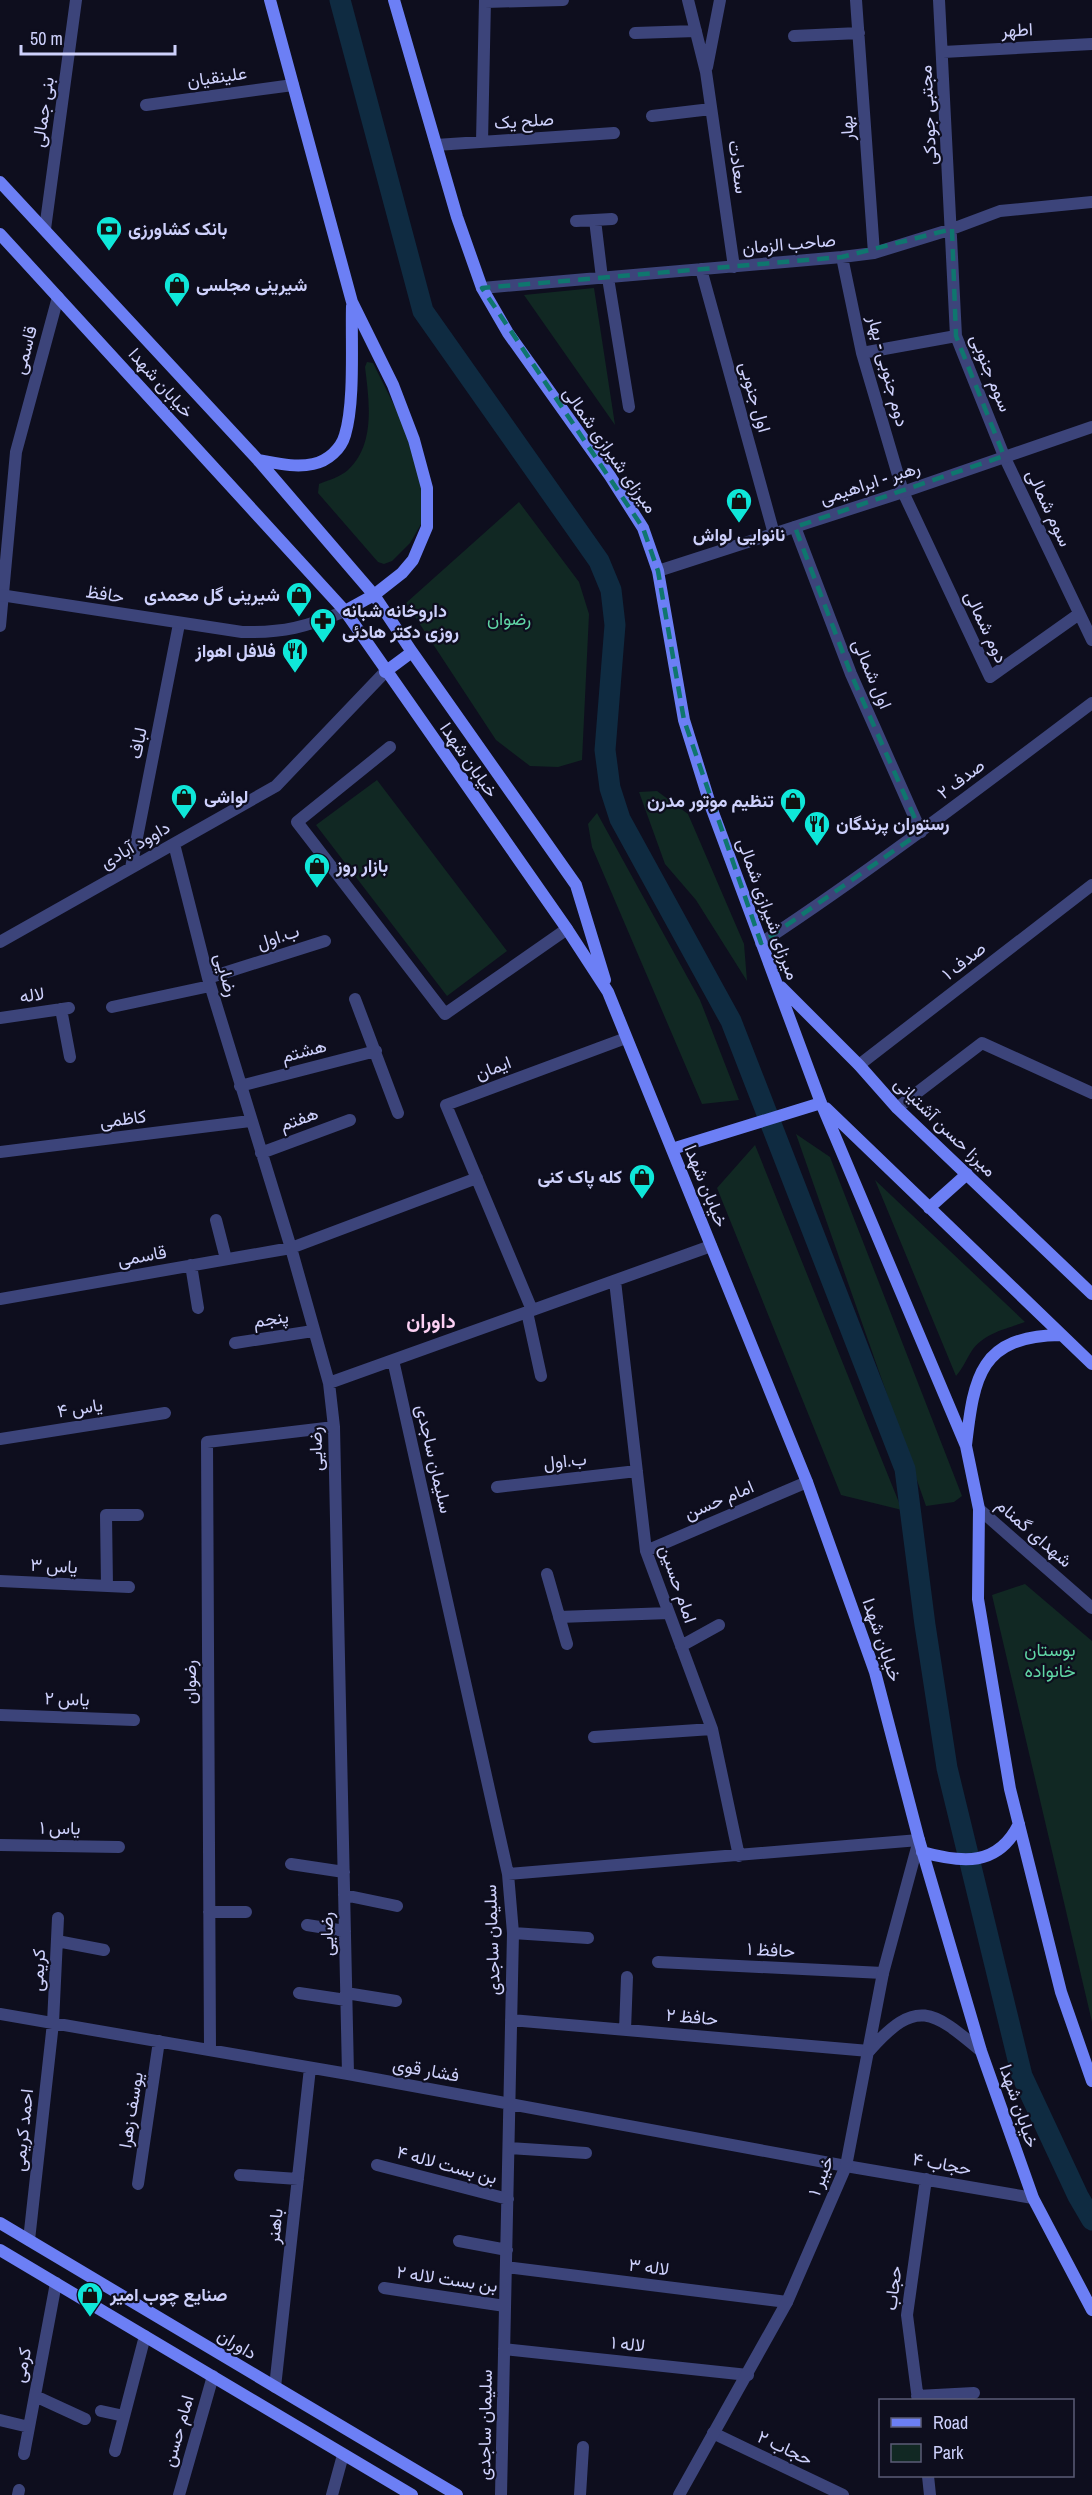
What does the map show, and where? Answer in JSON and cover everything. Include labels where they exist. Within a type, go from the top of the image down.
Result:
[{"type":"main road","points":[[270,0],[352,302],[393,385],[414,440],[427,488],[427,527],[422,544],[402,573],[374,595],[345,611]]},
{"type":"main road","name":"میرزای شیرازی شمالی","points":[[394,0],[457,217],[482,288],[508,333],[610,476],[637,519],[658,571],[684,720],[711,807],[821,1103]]},
{"type":"main road","name":"خیابان شهدا","points":[[0,182],[258,460],[374,595],[576,885],[608,992],[807,1482],[875,1672],[920,1846],[981,2051],[1033,2198],[1092,2310]]},
{"type":"main road","name":"خیابان شهدا","points":[[0,234],[345,611],[385,672],[567,929],[608,992]]},
{"type":"main road","points":[[258,460],[291,465],[314,464],[333,455],[345,436],[350,408],[352,302]]},
{"type":"main road","points":[[385,672],[412,652]]},
{"type":"main road","name":"میرزا حسن آشتیانی","points":[[776,983],[859,1065],[897,1108],[1092,1294]]},
{"type":"main road","points":[[672,1149],[821,1103]]},
{"type":"main road","points":[[821,1103],[1092,1364]]},
{"type":"main road","points":[[821,1103],[966,1446],[979,1509],[978,1599],[1010,1789],[1061,1992],[1092,2081]]},
{"type":"main road","points":[[929,1208],[967,1174]]},
{"type":"main road","points":[[966,1446],[971,1403],[977,1380],[986,1364],[1000,1350],[1018,1340],[1037,1335],[1061,1335]]},
{"type":"main road","points":[[920,1846],[959,1859],[984,1857],[999,1850],[1011,1840],[1019,1824]]},
{"type":"main road","name":"داوران","points":[[0,2223],[456,2495]]},
{"type":"main road","points":[[0,2250],[412,2495]]},
{"type":"street","name":"بنی جمالی","points":[[45,230],[76,0]]},
{"type":"street","points":[[482,142],[485,1],[563,0]]},
{"type":"street","points":[[688,0],[706,72]]},
{"type":"street","points":[[706,72],[720,0]]},
{"type":"street","name":"بهار","points":[[856,0],[874,253]]},
{"type":"street","name":"مجتبی جودکی","points":[[939,0],[952,229]]},
{"type":"street","points":[[635,33],[696,31]]},
{"type":"street","points":[[794,36],[858,33]]},
{"type":"street","name":"اطهر","points":[[943,52],[1092,44]]},
{"type":"street","name":"سعادت","points":[[706,72],[734,267]]},
{"type":"street","name":"علینقیان","points":[[146,105],[293,85]]},
{"type":"street","points":[[652,116],[711,109]]},
{"type":"street","name":"صلح یک","points":[[436,145],[614,132]]},
{"type":"street","name":"صاحب الزمان","points":[[482,288],[874,253],[952,229],[999,211],[1092,202]]},
{"type":"street","points":[[576,221],[612,219]]},
{"type":"street","points":[[595,220],[629,407]]},
{"type":"street","name":"سوم جنوبی","points":[[952,229],[956,336],[1004,456]]},
{"type":"street","name":"دوم جنوبی - بهار","points":[[842,257],[862,353],[903,492]]},
{"type":"street","name":"اول جنوبی","points":[[701,269],[774,534]]},
{"type":"street","name":"قاسمی","points":[[0,626],[16,452],[58,297]]},
{"type":"street","points":[[862,353],[956,336]]},
{"type":"street","name":"رهبر - ابراهیمی","points":[[658,571],[903,492],[1092,427]]},
{"type":"street","name":"سوم شمالی","points":[[1004,456],[1092,640]]},
{"type":"street","name":"دوم شمالی","points":[[903,492],[990,677],[1079,614]]},
{"type":"street","name":"اول شمالی","points":[[795,527],[851,674],[921,832]]},
{"type":"street","name":"حافظ","points":[[2,595],[242,632],[265,633],[307,627],[345,611]]},
{"type":"street","name":"لباف","points":[[131,868],[179,624]]},
{"type":"street","name":"داوود آبادی","points":[[0,942],[276,786],[385,672]]},
{"type":"street","name":"صدف ۲","points":[[761,943],[921,832],[1092,703]]},
{"type":"street","points":[[390,747],[297,822],[445,1014],[567,929]]},
{"type":"street","name":"رضایی","points":[[174,844],[209,982],[291,1248],[329,1383],[334,1427],[348,2074]]},
{"type":"street","name":"صدف ۱","points":[[859,1065],[1092,885]]},
{"type":"street","name":"ب.اول","points":[[112,1007],[209,982],[325,941]]},
{"type":"street","points":[[355,999],[398,1113]]},
{"type":"street","name":"لاله","points":[[0,1018],[65,1008],[70,1057]]},
{"type":"street","name":"ایمان","points":[[541,1376],[529,1311],[446,1105],[626,1038]]},
{"type":"street","points":[[897,1108],[982,1043],[1092,1093]]},
{"type":"street","name":"هشتم","points":[[240,1086],[376,1051]]},
{"type":"street","name":"هفتم","points":[[261,1153],[350,1120]]},
{"type":"street","name":"کاظمی","points":[[0,1152],[250,1121]]},
{"type":"street","points":[[291,1248],[477,1178]]},
{"type":"street","points":[[216,1220],[226,1259]]},
{"type":"street","points":[[329,1383],[711,1246]]},
{"type":"street","name":"قاسمی","points":[[0,1299],[291,1248]]},
{"type":"street","points":[[191,1265],[198,1308]]},
{"type":"street","name":"امام حسین","points":[[615,1281],[646,1551],[712,1729],[739,1856]]},
{"type":"street","name":"پنجم","points":[[235,1343],[313,1331]]},
{"type":"street","name":"سلیمان ساجدی","points":[[393,1360],[508,1874],[513,1933],[501,2495]]},
{"type":"street","name":"یاس ۴","points":[[0,1439],[165,1413]]},
{"type":"street","name":"رضوان","points":[[210,2050],[207,1442],[334,1427]]},
{"type":"street","name":"ب.اول","points":[[497,1487],[637,1471]]},
{"type":"street","name":"امام حسن","points":[[646,1551],[807,1482]]},
{"type":"street","name":"شهدای گمنام","points":[[979,1509],[1092,1608]]},
{"type":"street","points":[[107,1586],[106,1515],[138,1515]]},
{"type":"street","points":[[547,1574],[567,1644]]},
{"type":"street","name":"یاس ۳","points":[[0,1581],[129,1587]]},
{"type":"street","points":[[559,1617],[669,1613]]},
{"type":"street","points":[[681,1646],[719,1625]]},
{"type":"street","name":"یاس ۲","points":[[0,1715],[134,1720]]},
{"type":"street","points":[[594,1737],[712,1729]]},
{"type":"street","name":"یاس ۱","points":[[0,1845],[119,1847]]},
{"type":"street","points":[[508,1874],[739,1856],[920,1846]]},
{"type":"street","name":"خیبر ۱","points":[[678,2495],[748,2375],[787,2302],[846,2166],[883,1973],[920,1846]]},
{"type":"street","points":[[291,1864],[344,1872]]},
{"type":"street","points":[[344,1895],[397,1906]]},
{"type":"street","points":[[210,1912],[246,1912]]},
{"type":"street","name":"کریمی","points":[[53,2023],[58,1918]]},
{"type":"street","points":[[307,1925],[345,1931]]},
{"type":"street","points":[[513,1933],[588,1938]]},
{"type":"street","points":[[57,1941],[104,1950]]},
{"type":"street","name":"حافظ ۱","points":[[658,1962],[883,1973]]},
{"type":"street","points":[[625,2030],[627,1977]]},
{"type":"street","points":[[299,1993],[396,2001]]},
{"type":"street","name":"فشار قوی","points":[[0,2014],[510,2103],[846,2166]]},
{"type":"street","points":[[869,2051],[890,2027],[904,2019],[920,2015],[936,2018],[949,2025],[981,2051]]},
{"type":"street","name":"حافظ ۲","points":[[512,2020],[869,2051]]},
{"type":"street","name":"احمد کریمی","points":[[29,2240],[53,2023]]},
{"type":"street","name":"یوسف زهرا","points":[[138,2184],[159,2041]]},
{"type":"street","name":"باهنر","points":[[275,2388],[310,2068]]},
{"type":"street","points":[[509,2148],[586,2153]]},
{"type":"street","name":"بن بست لاله ۴","points":[[377,2165],[508,2199]]},
{"type":"street","name":"حجاب ۴","points":[[846,2166],[1033,2198]]},
{"type":"street","points":[[240,2175],[298,2179]]},
{"type":"street","name":"حجاب","points":[[918,2398],[907,2315],[926,2179]]},
{"type":"street","points":[[459,2241],[507,2250]]},
{"type":"street","name":"لاله ۳","points":[[506,2267],[787,2302]]},
{"type":"street","name":"کرمی","points":[[24,2454],[56,2283]]},
{"type":"street","name":"بن بست لاله ۲","points":[[384,2288],[505,2306]]},
{"type":"street","points":[[115,2451],[145,2336]]},
{"type":"street","name":"لاله ۱","points":[[504,2349],[748,2375]]},
{"type":"street","name":"امام حسن","points":[[179,2495],[213,2376]]},
{"type":"street","points":[[918,2398],[974,2393]]},
{"type":"street","points":[[35,2396],[85,2419]]},
{"type":"street","points":[[101,2411],[124,2416]]},
{"type":"street","points":[[0,2420],[29,2427]]},
{"type":"street","name":"حجاب ۲","points":[[713,2433],[835,2493]]},
{"type":"street","points":[[580,2495],[583,2447]]},
{"type":"street","points":[[332,2495],[343,2455]]},
{"type":"street","points":[[928,2477],[930,2495]]},
{"type":"highlighted area","points":[[952,229],[956,336],[1004,456],[795,527],[851,674],[921,832],[761,943],[684,720],[658,571],[643,528],[482,288],[842,257]]},
{"type":"green space","points":[[594,288],[615,425],[524,295]]},
{"type":"green space","points":[[367,362],[373,363],[414,445],[423,473],[424,519],[410,543],[392,561],[384,564],[378,562],[318,493],[319,484],[348,470],[363,448],[367,435],[369,407],[365,367]]},
{"type":"green space","name":"رضوان","points":[[519,502],[579,582],[589,614],[582,760],[558,767],[530,766],[496,740],[406,603]]},
{"type":"green space","points":[[377,780],[507,951],[447,996],[316,825]]},
{"type":"green space","points":[[657,791],[688,814],[744,944],[747,981],[696,900],[665,864],[639,792]]},
{"type":"green space","points":[[597,813],[700,1000],[739,1100],[702,1104],[592,847],[588,824]]},
{"type":"green space","points":[[796,1134],[830,1157],[962,1496],[954,1502],[926,1506]]},
{"type":"green space","points":[[755,1145],[902,1510],[841,1495],[717,1188]]},
{"type":"green space","points":[[875,1180],[1025,1322],[995,1332],[982,1340],[971,1352],[956,1376]]},
{"type":"green space","name":"بوستان خانواده","points":[[1025,1584],[1092,1641],[1092,2022],[992,1595]]},
{"type":"waterway","points":[[340,0],[423,311],[599,561],[611,590],[615,625],[605,750],[610,788],[620,819],[731,1021],[905,1469],[925,1625],[947,1768],[1022,2076],[1078,2196],[1092,2220]]},
{"type":"place","name":"بانک کشاورزی","points":[[109,252]]},
{"type":"place","name":"شیرینی مجلسی","points":[[177,308]]},
{"type":"place","name":"نانوایی لواش","points":[[739,524]]},
{"type":"place","name":"شیرینی گل محمدی","points":[[299,618]]},
{"type":"place","name":"داروخانه شبانه روزی دکتر هادئی","points":[[323,644]]},
{"type":"place","name":"فلافل اهواز","points":[[295,674]]},
{"type":"place","name":"لواشی","points":[[184,820]]},
{"type":"place","name":"تنظیم موتور مدرن","points":[[793,824]]},
{"type":"place","name":"رستوران پرندگان","points":[[817,847]]},
{"type":"place","name":"بازار روز","points":[[317,889]]},
{"type":"place","name":"کله پاک کنی","points":[[642,1200]]},
{"type":"place","name":"صنایع چوب امیر","points":[[90,2318]]},
{"type":"district","name":"داوران","points":[[431,1321]]}]
